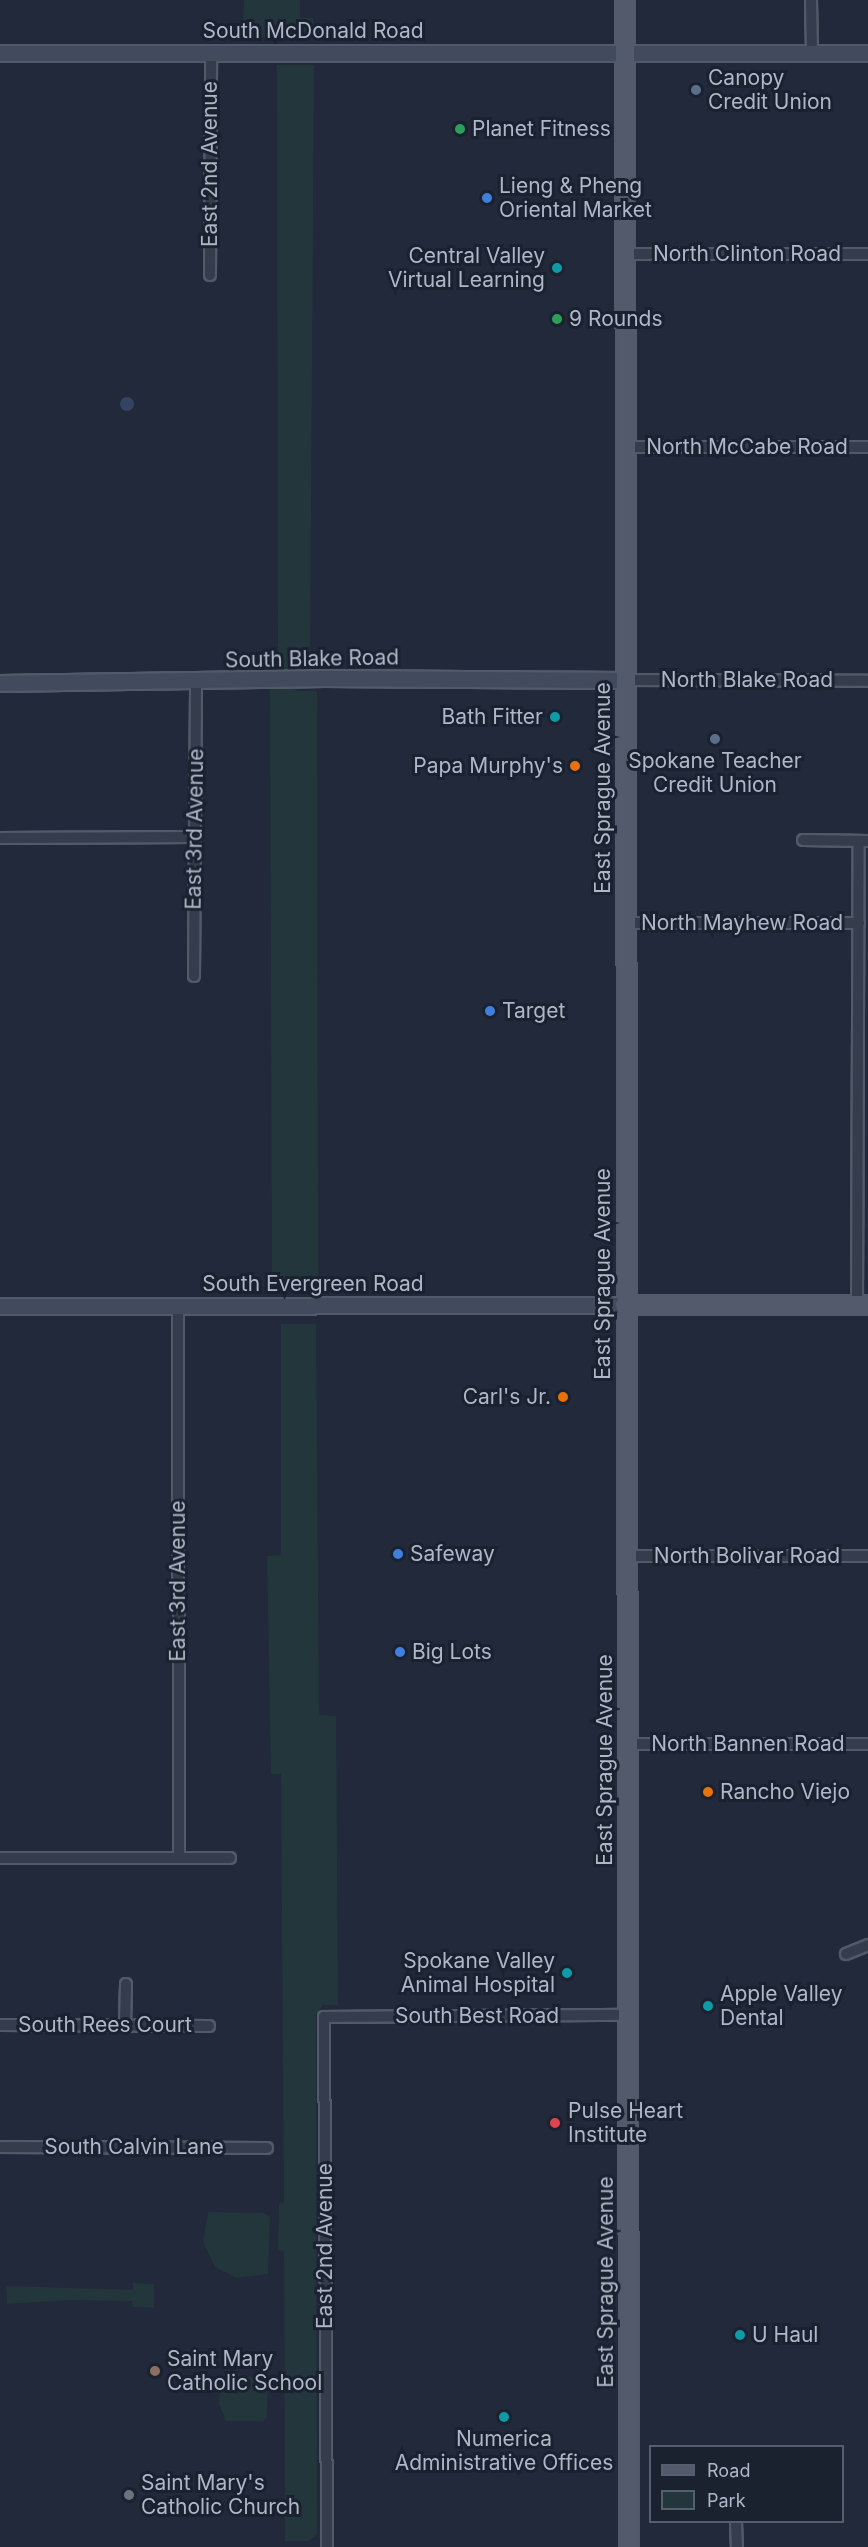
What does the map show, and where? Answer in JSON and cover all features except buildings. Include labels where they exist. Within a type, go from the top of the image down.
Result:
[{"type":"main road","name":"East Sprague Avenue","points":[[625,0],[625,1305],[629,2547]]},
{"type":"main road","points":[[625,1305],[863,1305]]},
{"type":"street","points":[[811,0],[812,54]]},
{"type":"street","name":"South McDonald Road","points":[[0,53],[625,51],[868,53]]},
{"type":"street","name":"East 2nd Avenue","points":[[210,275],[211,53]]},
{"type":"street","name":"North Clinton Road","points":[[626,254],[868,254]]},
{"type":"street","name":"North McCabe Road","points":[[625,447],[868,447]]},
{"type":"street","name":"South Blake Road","points":[[0,683],[196,683],[324,678],[625,680]]},
{"type":"street","name":"North Blake Road","points":[[625,680],[868,681]]},
{"type":"street","name":"East 3rd Avenue","points":[[194,976],[196,683]]},
{"type":"street","points":[[0,838],[194,837]]},
{"type":"street","points":[[803,840],[863,840],[859,923],[863,1305]]},
{"type":"street","name":"North Mayhew Road","points":[[626,924],[859,923]]},
{"type":"street","name":"East 3rd Avenue","points":[[178,1305],[179,1857]]},
{"type":"street","name":"South Evergreen Road","points":[[0,1306],[625,1305]]},
{"type":"street","name":"North Bolivar Road","points":[[627,1556],[868,1556]]},
{"type":"street","name":"North Bannen Road","points":[[627,1744],[868,1744]]},
{"type":"street","points":[[0,1858],[230,1858]]},
{"type":"street","points":[[846,1954],[868,1945]]},
{"type":"street","points":[[125,2025],[126,1984]]},
{"type":"street","name":"South Best Road","points":[[324,2017],[629,2015]]},
{"type":"street","name":"East 2nd Avenue","points":[[324,2017],[327,2547]]},
{"type":"street","name":"South Rees Court","points":[[0,2025],[209,2026]]},
{"type":"street","name":"South Calvin Lane","points":[[0,2147],[267,2148]]},
{"type":"street","points":[[736,2523],[736,2547]]},
{"type":"green space","points":[[244,0],[300,0],[300,18],[313,18],[314,37],[243,38]]},
{"type":"green space","points":[[277,65],[314,65],[310,665],[296,665],[295,672],[278,672]]},
{"type":"green space","points":[[270,685],[295,685],[296,691],[317,691],[318,1283],[272,1283]]},
{"type":"green space","points":[[281,1324],[316,1324],[319,1715],[336,1716],[338,2005],[323,2005],[316,2015],[317,2534],[309,2541],[285,2541],[284,2251],[278,2250],[279,2203],[284,2202],[281,1774],[271,1774],[267,1556],[281,1555]]},
{"type":"green space","points":[[208,2212],[264,2213],[270,2217],[268,2274],[237,2278],[215,2267],[203,2242]]},
{"type":"green space","points":[[133,2283],[154,2284],[154,2308],[133,2307],[132,2301],[69,2300],[7,2304],[6,2286],[133,2290]]},
{"type":"green space","points":[[237,2374],[268,2380],[267,2417],[263,2421],[226,2421],[219,2404],[220,2392],[226,2381]]},
{"type":"water","points":[[127,397],[132,399],[134,404],[132,409],[127,411],[122,409],[120,404],[122,399]]},
{"type":"place","name":"Canopy Credit Union","points":[[696,90]]},
{"type":"place","name":"Planet Fitness","points":[[460,129]]},
{"type":"place","name":"Lieng & Pheng Oriental Market","points":[[487,198]]},
{"type":"place","name":"Central Valley Virtual Learning","points":[[557,268]]},
{"type":"place","name":"9 Rounds","points":[[557,319]]},
{"type":"place","name":"Bath Fitter","points":[[555,717]]},
{"type":"place","name":"Spokane Teacher Credit Union","points":[[715,739]]},
{"type":"place","name":"Papa Murphy's","points":[[575,766]]},
{"type":"place","name":"Target","points":[[490,1011]]},
{"type":"place","name":"Carl's Jr.","points":[[563,1397]]},
{"type":"place","name":"Safeway","points":[[398,1554]]},
{"type":"place","name":"Big Lots","points":[[400,1652]]},
{"type":"place","name":"Rancho Viejo","points":[[708,1792]]},
{"type":"place","name":"Spokane Valley Animal Hospital","points":[[567,1973]]},
{"type":"place","name":"Apple Valley Dental","points":[[708,2006]]},
{"type":"place","name":"Pulse Heart Institute","points":[[555,2123]]},
{"type":"place","name":"U Haul","points":[[740,2335]]},
{"type":"place","name":"Saint Mary Catholic School","points":[[155,2371]]},
{"type":"place","name":"Numerica Administrative Offices","points":[[504,2417]]},
{"type":"place","name":"Saint Mary's Catholic Church","points":[[129,2495]]}]
